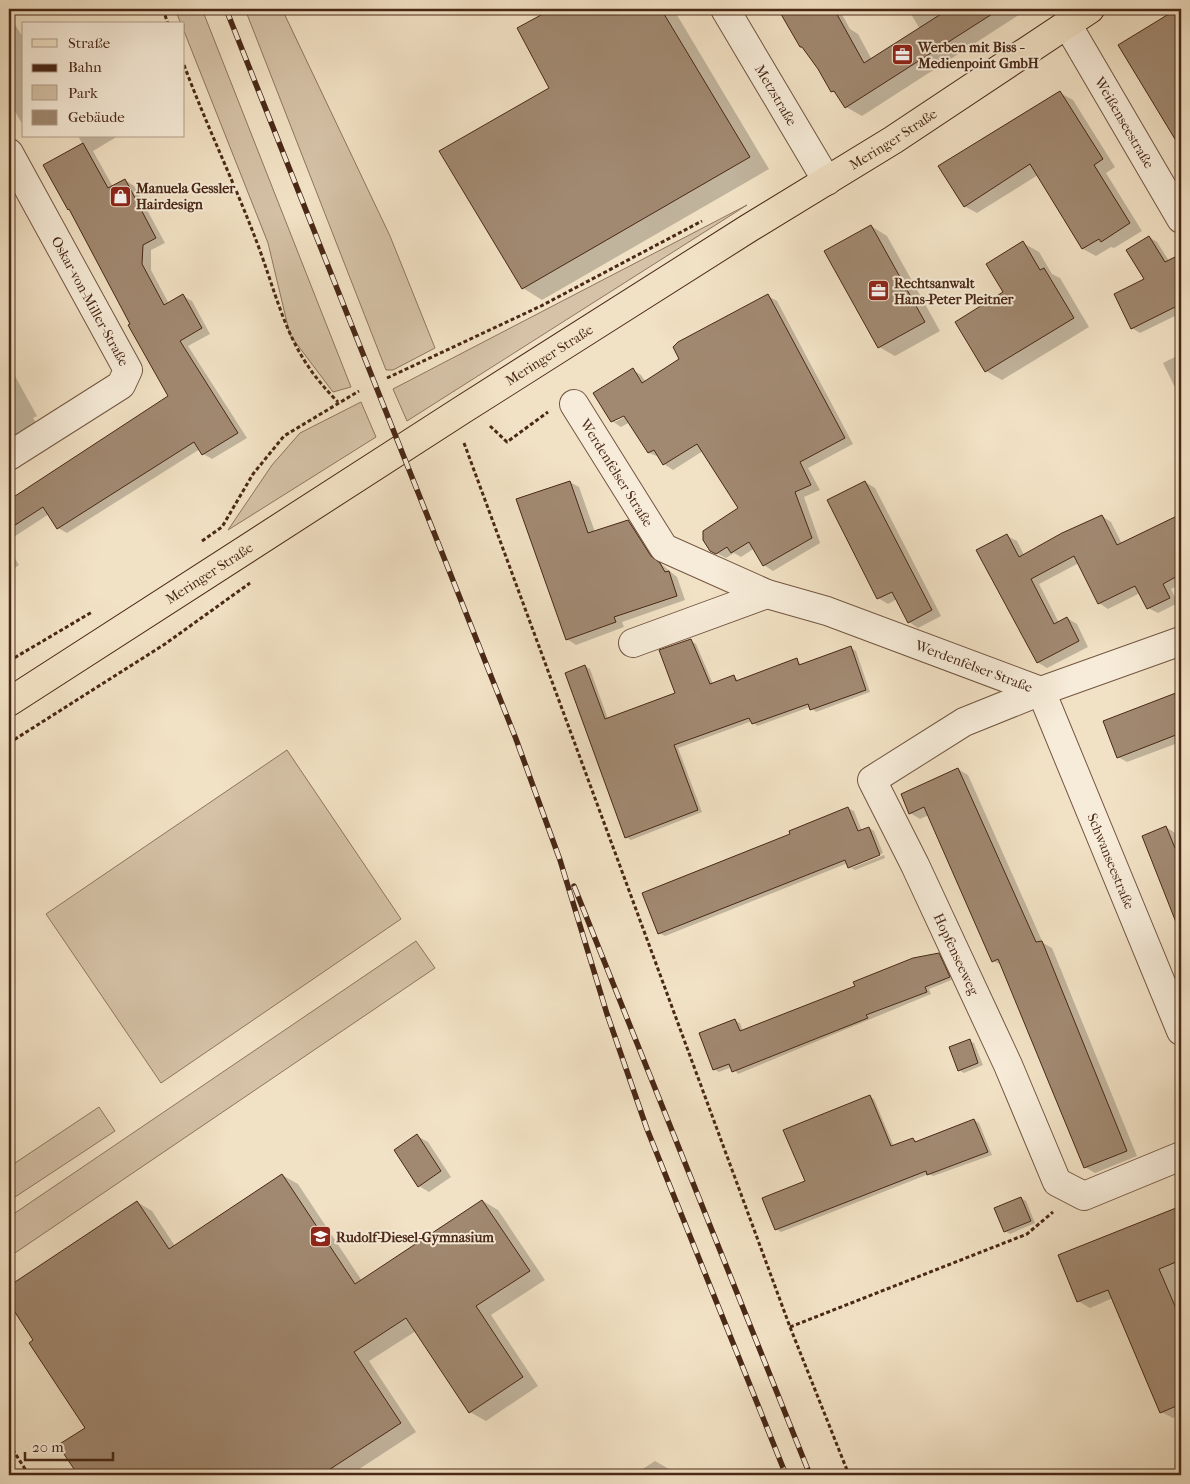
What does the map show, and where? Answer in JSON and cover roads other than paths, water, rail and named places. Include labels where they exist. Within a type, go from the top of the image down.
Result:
[{"type":"main road","name":"Meringer Straße","points":[[9,702],[462,410],[893,140],[1090,9]]},
{"type":"street","name":"Metzstraße","points":[[725,9],[827,181]]},
{"type":"street","name":"Weißenseestraße","points":[[1067,24],[1181,219]]},
{"type":"street","name":"Oskar-von-Miller-Straße","points":[[9,153],[128,370],[121,385],[9,456]]},
{"type":"street","name":"Werdenfelser Straße","points":[[574,404],[664,548],[767,594],[827,611],[1041,691],[1181,641]]},
{"type":"street","points":[[633,643],[767,594]]},
{"type":"street","name":"Schwanseestraße","points":[[1041,691],[1181,1031]]},
{"type":"street","name":"Hopfenseeweg","points":[[1041,691],[964,722],[872,780],[915,865],[1004,1056],[1056,1182],[1084,1196],[1181,1156]]},
{"type":"railway","points":[[226,9],[516,739],[560,860],[607,1014],[647,1129],[786,1475]]},
{"type":"railway","points":[[574,886],[810,1475]]},
{"type":"place","name":"Werben mit Biss - Medienpoint GmbH","points":[[902,55]]},
{"type":"place","name":"Manuela Gessler Hairdesign","points":[[120,196]]},
{"type":"place","name":"Rechtsanwalt Hans-Peter Pleitner","points":[[878,291]]},
{"type":"place","name":"Rudolf-Diesel-Gymnasium","points":[[320,1237]]}]
